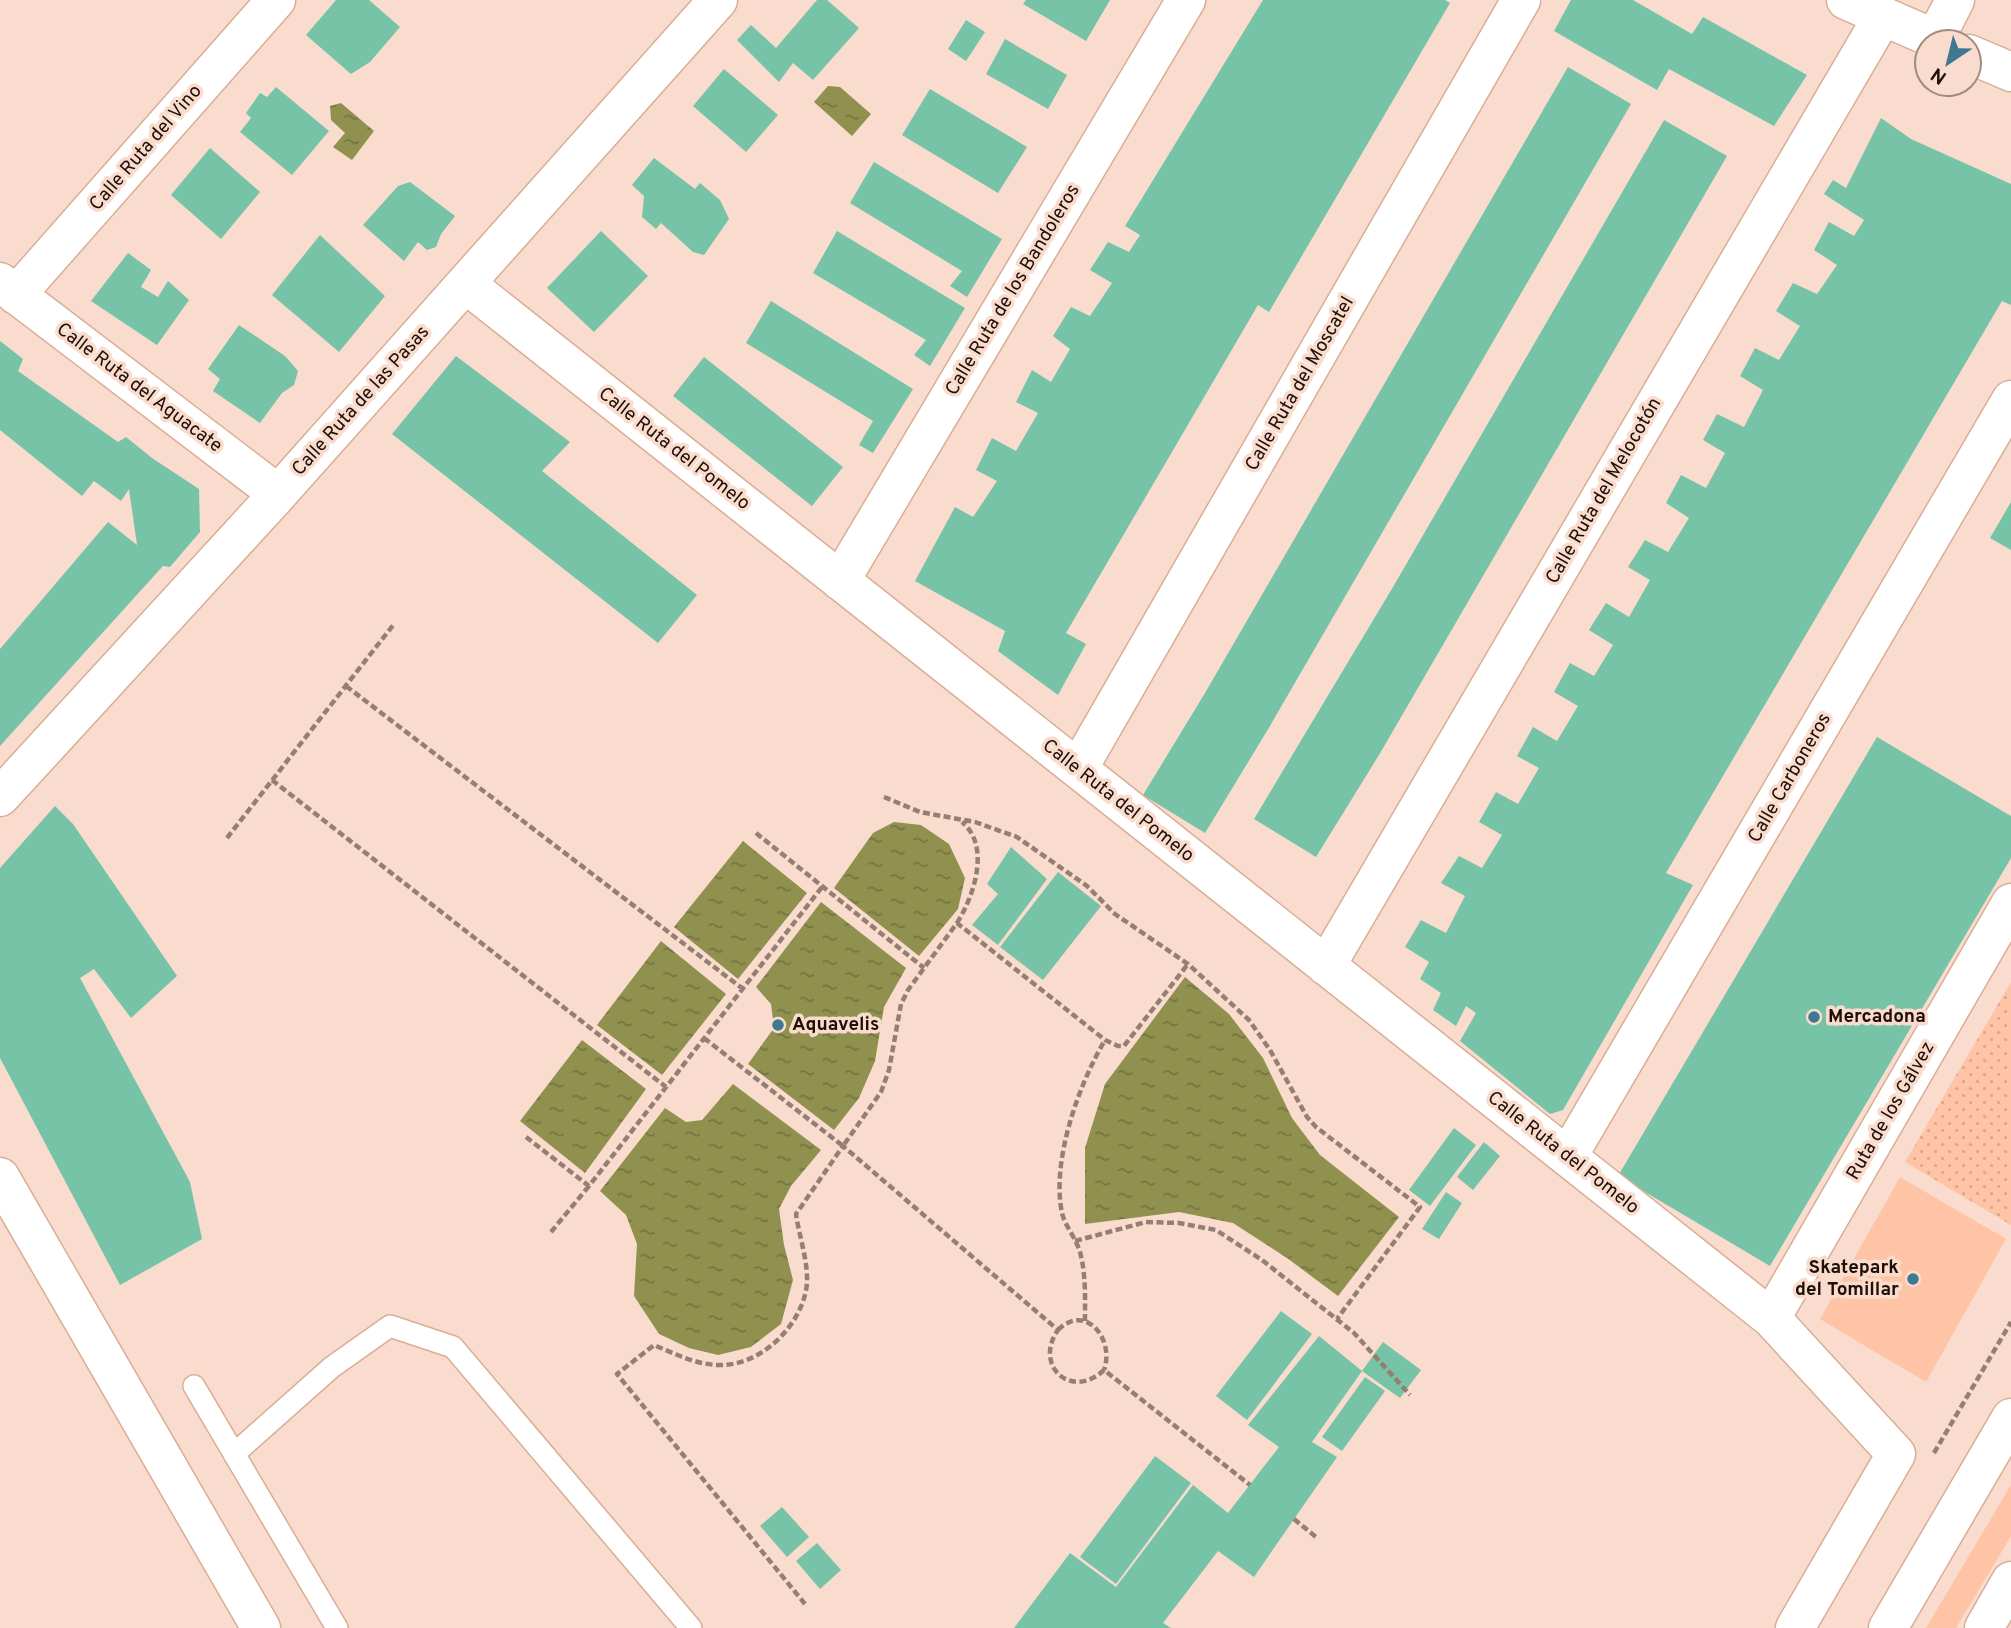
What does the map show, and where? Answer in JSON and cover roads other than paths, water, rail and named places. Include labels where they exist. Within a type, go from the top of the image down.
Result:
[{"type":"street","name":"Calle Ruta del Vino","points":[[8,289],[276,0]]},
{"type":"street","name":"Calle Ruta de las Pasas","points":[[0,797],[278,494],[718,0]]},
{"type":"street","name":"Calle Ruta de los Bandoleros","points":[[840,581],[1186,0]]},
{"type":"street","name":"Calle Ruta del Moscatel","points":[[1078,769],[1521,0]]},
{"type":"street","points":[[1846,0],[1913,29]]},
{"type":"street","points":[[1951,28],[1955,0]]},
{"type":"street","name":"Calle Ruta del Melocotón","points":[[1326,965],[1883,16]]},
{"type":"street","points":[[1983,60],[2011,72]]},
{"type":"street","name":"Calle Ruta del Pomelo","points":[[466,284],[1771,1318],[1896,1454],[1795,1628]]},
{"type":"street","name":"Calle Ruta del Aguacate","points":[[8,289],[278,494]]},
{"type":"street","name":"Calle Carboneros","points":[[1568,1156],[2011,400]]},
{"type":"street","name":"Ruta de los Gálvez","points":[[1771,1318],[2011,903]]},
{"type":"street","points":[[0,1177],[261,1628]]},
{"type":"street","points":[[1888,1628],[2011,1418]]},
{"type":"street","points":[[1984,1628],[2011,1581]]},
{"type":"lane","points":[[234,1454],[332,1367],[390,1326],[453,1347],[691,1628]]},
{"type":"lane","points":[[194,1386],[337,1628]]},
{"type":"water","points":[[828,86],[840,87],[871,114],[852,136],[814,102]]},
{"type":"water","points":[[341,103],[374,131],[352,160],[333,147],[345,133],[331,120],[330,106]]},
{"type":"water","points":[[894,822],[921,825],[949,844],[965,878],[958,909],[919,956],[834,888],[873,833]]},
{"type":"water","points":[[743,841],[807,893],[738,979],[674,927]]},
{"type":"water","points":[[821,902],[906,968],[884,1007],[875,1061],[859,1098],[834,1130],[748,1064],[774,1028],[771,1004],[756,987]]},
{"type":"water","points":[[661,941],[726,994],[662,1075],[597,1025]]},
{"type":"water","points":[[1185,977],[1229,1014],[1263,1058],[1292,1118],[1320,1155],[1399,1217],[1338,1296],[1233,1223],[1179,1212],[1085,1224],[1085,1148],[1105,1084]]},
{"type":"water","points":[[582,1040],[646,1089],[585,1173],[520,1121]]},
{"type":"water","points":[[733,1084],[821,1150],[791,1186],[779,1209],[793,1280],[781,1324],[751,1347],[718,1355],[689,1348],[659,1334],[634,1296],[637,1244],[626,1215],[600,1191],[665,1108],[686,1122],[702,1120]]},
{"type":"place","name":"Mercadona","points":[[1814,1017]]},
{"type":"place","name":"Aquavelis","points":[[778,1025]]},
{"type":"place","name":"Skatepark del Tomillar","points":[[1913,1279]]}]
